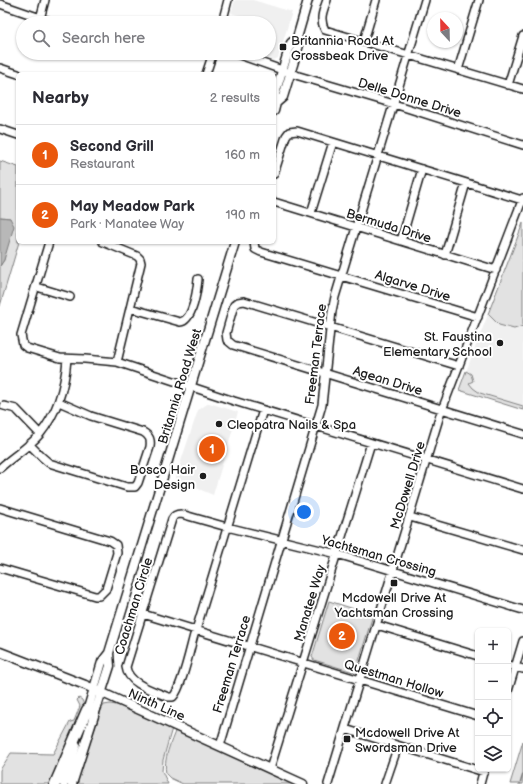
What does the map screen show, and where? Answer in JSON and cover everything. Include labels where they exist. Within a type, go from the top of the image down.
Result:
[{"type":"highway","points":[[64,783],[87,710]]},
{"type":"main road","points":[[276,92],[286,72],[291,43],[297,38],[308,0]]},
{"type":"main road","name":"Britannia Road West","points":[[64,783],[98,691],[102,662],[110,653],[234,244]]},
{"type":"main road","name":"Ninth Line","points":[[0,652],[98,691],[302,784]]},
{"type":"main road","name":"Britannia Road West","points":[[87,710],[98,691]]},
{"type":"street","points":[[41,16],[45,0]]},
{"type":"street","points":[[224,16],[228,0]]},
{"type":"street","points":[[327,0],[322,15],[321,24],[325,30],[523,90]]},
{"type":"street","points":[[364,41],[376,0]]},
{"type":"street","name":"Freeman Terrace","points":[[220,746],[324,398],[332,311],[341,276],[425,0]]},
{"type":"street","points":[[458,70],[479,0]]},
{"type":"street","points":[[0,4],[34,16]]},
{"type":"street","points":[[508,85],[523,36]]},
{"type":"street","points":[[207,72],[211,60]]},
{"type":"street","name":"Delle Donne Drive","points":[[253,60],[286,72],[394,104],[523,145]]},
{"type":"street","points":[[0,68],[16,73]]},
{"type":"street","points":[[0,129],[16,134]]},
{"type":"street","points":[[276,167],[285,138],[289,132],[297,131],[523,199]]},
{"type":"street","points":[[311,213],[333,142]]},
{"type":"street","points":[[401,241],[422,169]]},
{"type":"street","points":[[445,255],[466,183]]},
{"type":"street","name":"McDowell Drive","points":[[328,784],[394,572],[442,409],[523,199]]},
{"type":"street","name":"Bermuda Drive","points":[[276,203],[496,270]]},
{"type":"street","points":[[48,244],[37,287],[21,335],[23,345],[27,348],[67,359],[117,362],[263,410],[523,489]]},
{"type":"street","points":[[108,244],[132,253],[140,259],[141,263],[117,362]]},
{"type":"street","name":"Algarve Drive","points":[[254,244],[255,249],[261,252],[478,317]]},
{"type":"street","points":[[130,308],[184,322],[188,319],[197,293],[198,279]]},
{"type":"street","points":[[37,287],[70,297]]},
{"type":"street","name":"Agean Drive","points":[[459,366],[244,301],[234,305],[226,332],[226,340],[233,346],[523,434]]},
{"type":"street","points":[[0,468],[40,434],[51,418],[59,402],[66,374],[67,359]]},
{"type":"street","points":[[29,444],[42,457],[56,465],[127,487],[135,487],[138,483],[150,447],[149,436],[143,432],[91,416],[59,402]]},
{"type":"street","points":[[4,406],[16,409],[40,434]]},
{"type":"street","name":"Coachman Circle","points":[[227,527],[181,514],[174,516],[126,667],[127,671],[139,684],[168,697],[173,697],[176,694],[263,410]]},
{"type":"street","name":"Manatee Way","points":[[270,769],[371,443]]},
{"type":"street","points":[[0,508],[110,541],[116,545],[117,553],[106,589],[99,596],[0,568]]},
{"type":"street","points":[[410,516],[523,550]]},
{"type":"street","name":"Yachtsman Crossing","points":[[227,527],[337,554],[523,610]]},
{"type":"street","name":"Questman Hollow","points":[[143,614],[475,715]]},
{"type":"street","points":[[377,625],[475,655]]},
{"type":"street","points":[[523,641],[512,666],[523,669]]},
{"type":"street","points":[[345,729],[398,746],[475,767]]},
{"type":"street","points":[[385,784],[398,746]]},
{"type":"street","points":[[480,784],[483,772]]},
{"type":"shaded area","points":[[235,0],[253,0],[292,12],[278,58],[276,59],[276,16],[242,16],[231,13]]},
{"type":"shaded area","points":[[0,161],[16,166],[16,244],[18,244],[0,306],[0,266],[4,260],[10,218],[0,217]]},
{"type":"shaded area","points":[[0,217],[10,218],[14,226],[4,260],[0,266]]},
{"type":"shaded area","points":[[523,223],[523,326],[514,329],[499,325],[488,314]]},
{"type":"shaded area","name":"St. Faustina Elementary School","points":[[503,275],[523,282],[523,410],[459,390]]},
{"type":"shaded area","points":[[466,371],[471,374],[473,381],[469,383],[480,393],[523,406],[523,410],[459,390]]},
{"type":"shaded area","points":[[209,403],[238,412],[213,495],[175,479],[198,410]]},
{"type":"shaded area","points":[[329,601],[373,615],[356,670],[353,672],[314,660],[312,657]]},
{"type":"shaded area","points":[[79,698],[82,700],[84,705],[52,784],[0,784],[0,770],[11,753],[53,754],[70,722],[74,721],[80,706],[77,700]]},
{"type":"shaded area","points":[[110,704],[123,706],[172,728],[163,760],[162,771],[168,784],[76,784],[101,710],[104,705]]},
{"type":"shaded area","points":[[176,729],[292,784],[183,784],[170,778],[166,774],[165,768],[168,751]]},
{"type":"shaded area","points":[[523,741],[523,784],[510,784]]},
{"type":"waterway","points":[[520,784],[523,774]]},
{"type":"place","name":"Britannia Road At Grossbeak Drive","points":[[283,47]]},
{"type":"place","name":"St. Faustina Elementary School","points":[[500,343]]},
{"type":"place","name":"Cleopatra Nails & Spa","points":[[219,424]]},
{"type":"place","name":"Second Grill","points":[[212,449]]},
{"type":"place","name":"Bosco Hair Design","points":[[203,476]]},
{"type":"place","name":"Mcdowell Drive At Yachtsman Crossing","points":[[394,583]]},
{"type":"place","name":"May Meadow Park","points":[[342,636]]},
{"type":"place","name":"Mcdowell Drive At Swordsman Drive","points":[[347,739]]}]
